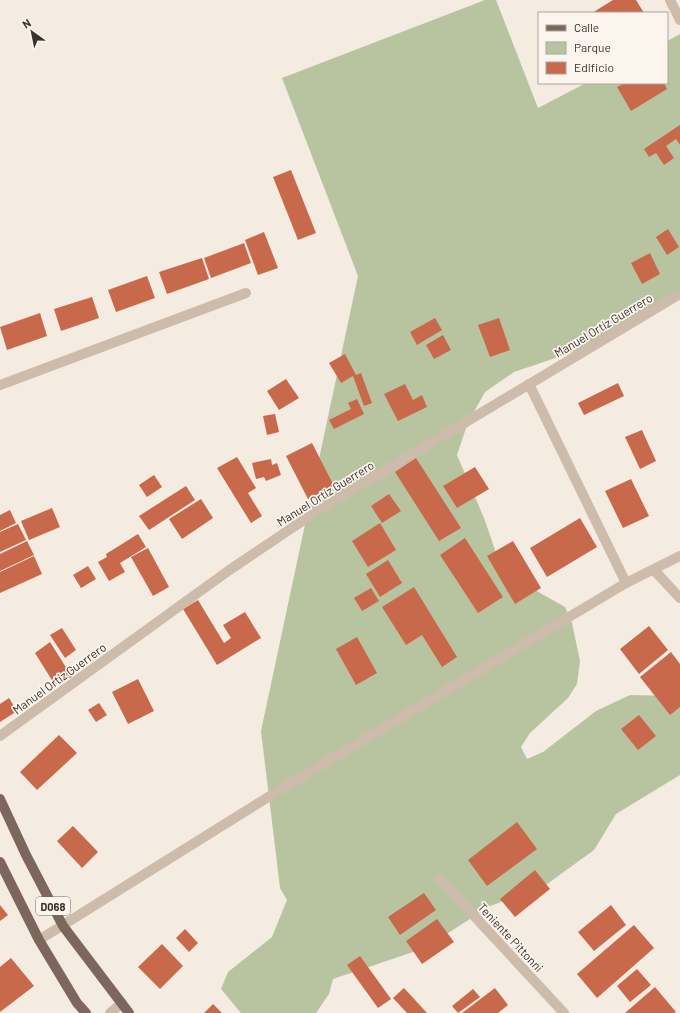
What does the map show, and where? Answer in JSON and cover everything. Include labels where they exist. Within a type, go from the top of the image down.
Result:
[{"type":"main road","name":"D068","points":[[0,799],[26,855],[63,926],[129,1013]]},
{"type":"main road","name":"D068","points":[[0,862],[39,940],[77,1003],[86,1013]]},
{"type":"street","points":[[670,0],[680,20]]},
{"type":"street","points":[[0,385],[246,293]]},
{"type":"street","name":"Manuel Ortíz Guerrero","points":[[0,736],[228,572],[317,511],[680,294]]},
{"type":"street","points":[[529,384],[626,584]]},
{"type":"street","points":[[39,940],[272,794],[626,584],[680,556]]},
{"type":"street","points":[[654,570],[680,598]]},
{"type":"street","name":"Teniente Pittonni","points":[[439,878],[564,1013]]},
{"type":"street","points":[[110,1013],[122,1004]]},
{"type":"green space","points":[[485,0],[496,0],[538,108],[584,84],[668,84],[668,40],[680,34],[680,294],[579,350],[514,372],[485,392],[468,422],[457,455],[484,518],[505,579],[510,576],[565,607],[572,623],[580,661],[577,684],[568,698],[530,733],[521,747],[527,759],[543,752],[596,711],[630,695],[673,696],[680,701],[680,775],[616,814],[594,850],[543,887],[490,906],[425,948],[333,979],[329,994],[316,1013],[241,1013],[221,989],[228,972],[272,937],[287,900],[280,888],[261,731],[358,276],[282,78]]},
{"type":"building","points":[[613,0],[636,0],[643,12],[594,12]]},
{"type":"building","points":[[623,84],[664,84],[667,89],[631,111],[617,87]]},
{"type":"building","points":[[680,125],[680,145],[676,139],[666,146],[674,158],[664,165],[656,153],[649,157],[644,149]]},
{"type":"building","points":[[291,170],[316,233],[298,240],[273,177]]},
{"type":"building","points":[[668,229],[679,247],[667,255],[656,237]]},
{"type":"building","points":[[264,232],[278,268],[258,275],[245,240]]},
{"type":"building","points":[[244,243],[251,263],[211,278],[204,258]]},
{"type":"building","points":[[650,253],[660,274],[642,284],[631,263]]},
{"type":"building","points":[[202,258],[209,279],[167,294],[159,272]]},
{"type":"building","points":[[147,276],[155,298],[116,312],[108,290]]},
{"type":"building","points":[[92,297],[99,318],[61,331],[54,309]]},
{"type":"building","points":[[40,313],[47,336],[7,350],[0,327]]},
{"type":"building","points":[[435,318],[442,330],[417,345],[410,332]]},
{"type":"building","points":[[499,318],[510,350],[490,357],[478,325]]},
{"type":"building","points":[[443,335],[451,350],[434,359],[426,345]]},
{"type":"building","points":[[345,354],[356,375],[361,373],[372,403],[364,406],[353,376],[341,383],[329,363]]},
{"type":"building","points":[[286,379],[299,398],[279,410],[267,391]]},
{"type":"building","points":[[618,383],[624,396],[584,415],[578,403]]},
{"type":"building","points":[[405,384],[413,400],[422,395],[427,407],[398,421],[384,394]]},
{"type":"building","points":[[357,399],[364,414],[334,429],[329,420],[351,409],[348,403]]},
{"type":"building","points":[[275,414],[279,432],[267,435],[263,416]]},
{"type":"building","points":[[642,430],[656,461],[640,469],[625,437]]},
{"type":"building","points":[[312,443],[334,486],[308,499],[286,456]]},
{"type":"building","points":[[237,457],[256,488],[248,493],[262,516],[251,523],[217,468]]},
{"type":"building","points":[[416,458],[461,528],[439,541],[395,472]]},
{"type":"building","points":[[271,459],[272,465],[277,463],[281,475],[266,481],[264,477],[256,479],[252,463]]},
{"type":"building","points":[[475,467],[489,489],[457,508],[443,486]]},
{"type":"building","points":[[154,475],[162,487],[147,497],[139,485]]},
{"type":"building","points":[[631,479],[649,516],[623,528],[605,491]]},
{"type":"building","points":[[186,486],[195,500],[149,530],[139,516]]},
{"type":"building","points":[[389,494],[401,511],[382,523],[371,506]]},
{"type":"building","points":[[201,499],[213,518],[182,539],[169,519]]},
{"type":"building","points":[[52,508],[60,527],[29,540],[21,521]]},
{"type":"building","points":[[10,510],[16,523],[0,531],[0,515]]},
{"type":"building","points":[[580,518],[597,547],[547,577],[530,548]]},
{"type":"building","points":[[380,523],[396,550],[368,567],[352,541]]},
{"type":"building","points":[[18,524],[26,540],[0,552],[0,532]]},
{"type":"building","points":[[138,534],[146,547],[120,563],[125,572],[109,581],[98,562],[107,557],[106,554]]},
{"type":"building","points":[[465,538],[503,597],[478,613],[440,555]]},
{"type":"building","points":[[27,541],[34,555],[0,571],[0,554]]},
{"type":"building","points":[[513,541],[541,588],[515,604],[487,556]]},
{"type":"building","points":[[148,548],[169,587],[153,596],[131,557]]},
{"type":"building","points":[[34,556],[42,574],[0,593],[0,572]]},
{"type":"building","points":[[388,560],[402,583],[380,597],[366,574]]},
{"type":"building","points":[[88,566],[96,579],[81,588],[73,575]]},
{"type":"building","points":[[414,587],[457,657],[442,667],[422,635],[406,645],[382,607]]},
{"type":"building","points":[[371,588],[379,601],[362,611],[354,598]]},
{"type":"building","points":[[198,600],[224,643],[231,638],[223,625],[245,612],[261,638],[217,665],[183,609]]},
{"type":"building","points":[[649,626],[668,650],[639,674],[620,649]]},
{"type":"building","points":[[62,628],[76,650],[65,658],[50,635]]},
{"type":"building","points":[[357,637],[377,673],[356,685],[336,649]]},
{"type":"building","points":[[50,642],[72,677],[55,685],[35,653]]},
{"type":"building","points":[[671,652],[680,664],[680,707],[670,715],[640,677]]},
{"type":"building","points":[[138,679],[154,711],[128,724],[112,692]]},
{"type":"building","points":[[9,698],[17,711],[0,722],[0,704]]},
{"type":"building","points":[[99,703],[107,715],[96,722],[88,710]]},
{"type":"building","points":[[639,715],[656,736],[638,750],[621,729]]},
{"type":"building","points":[[59,735],[77,753],[37,790],[20,772]]},
{"type":"building","points":[[517,822],[537,849],[487,886],[468,860]]},
{"type":"building","points":[[73,826],[98,852],[82,868],[57,841]]},
{"type":"building","points":[[535,870],[550,889],[515,917],[500,899]]},
{"type":"building","points":[[424,893],[436,910],[400,935],[388,917]]},
{"type":"building","points":[[0,905],[8,915],[0,921]]},
{"type":"building","points":[[611,905],[626,925],[594,951],[578,932]]},
{"type":"building","points":[[437,919],[454,942],[422,964],[406,941]]},
{"type":"building","points":[[634,925],[654,948],[597,998],[577,974]]},
{"type":"building","points":[[185,929],[198,943],[189,952],[176,938]]},
{"type":"building","points":[[162,944],[183,966],[160,989],[138,967]]},
{"type":"building","points":[[360,956],[391,999],[378,1008],[347,965]]},
{"type":"building","points":[[11,958],[34,986],[0,1012],[0,967]]},
{"type":"building","points":[[637,969],[651,985],[630,1002],[617,986]]},
{"type":"building","points":[[655,987],[676,1012],[625,1013]]},
{"type":"building","points":[[404,988],[427,1013],[407,1013],[393,998]]},
{"type":"building","points":[[495,988],[508,1005],[498,1013],[462,1013]]},
{"type":"building","points":[[473,989],[480,997],[458,1013],[452,1006]]},
{"type":"building","points":[[213,1004],[222,1013],[204,1013]]}]
